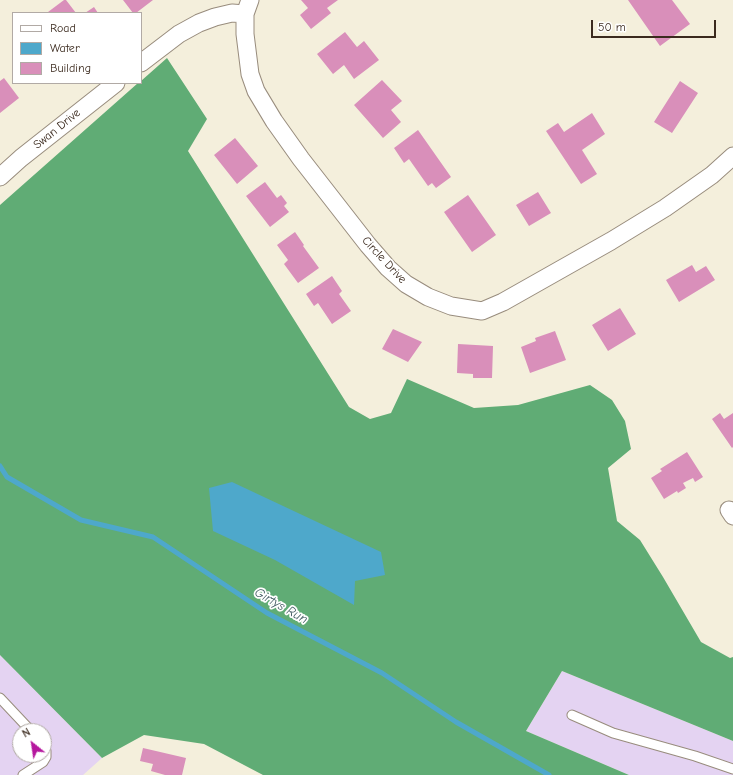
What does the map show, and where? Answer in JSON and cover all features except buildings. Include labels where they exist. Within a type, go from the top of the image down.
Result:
[{"type":"street","points":[[142,62],[178,34],[199,23],[248,7]]},
{"type":"street","name":"Circle Drive","points":[[248,7],[245,34],[252,80],[261,101],[301,159],[368,245],[388,268],[406,284],[428,297],[451,306],[482,311],[503,302],[611,241],[664,208],[712,175],[733,156]]},
{"type":"street","name":"Swan Drive","points":[[0,177],[21,158],[115,84]]},
{"type":"lane","points":[[0,698],[23,723]]},
{"type":"lane","points":[[572,715],[612,734],[695,756],[733,769]]},
{"type":"lane","points":[[23,775],[41,763]]},
{"type":"shaded area","points":[[0,655],[102,758],[83,775],[0,775]]},
{"type":"shaded area","points":[[562,671],[733,741],[733,775],[629,775],[526,731]]},
{"type":"green space","points":[[167,58],[207,119],[188,151],[349,407],[370,419],[391,413],[407,379],[474,408],[518,405],[590,385],[612,400],[625,421],[631,449],[608,468],[617,521],[640,540],[701,642],[730,658],[733,657],[733,741],[562,671],[526,731],[629,775],[263,775],[204,744],[144,735],[102,758],[0,655],[0,205],[137,84],[142,84],[142,80]]},
{"type":"water","points":[[232,482],[381,552],[385,575],[355,581],[354,605],[275,560],[213,531],[209,488]]},
{"type":"waterway","name":"Girtys Run","points":[[0,466],[7,477],[81,520],[153,537],[267,613],[382,673],[456,722],[549,775]]}]
